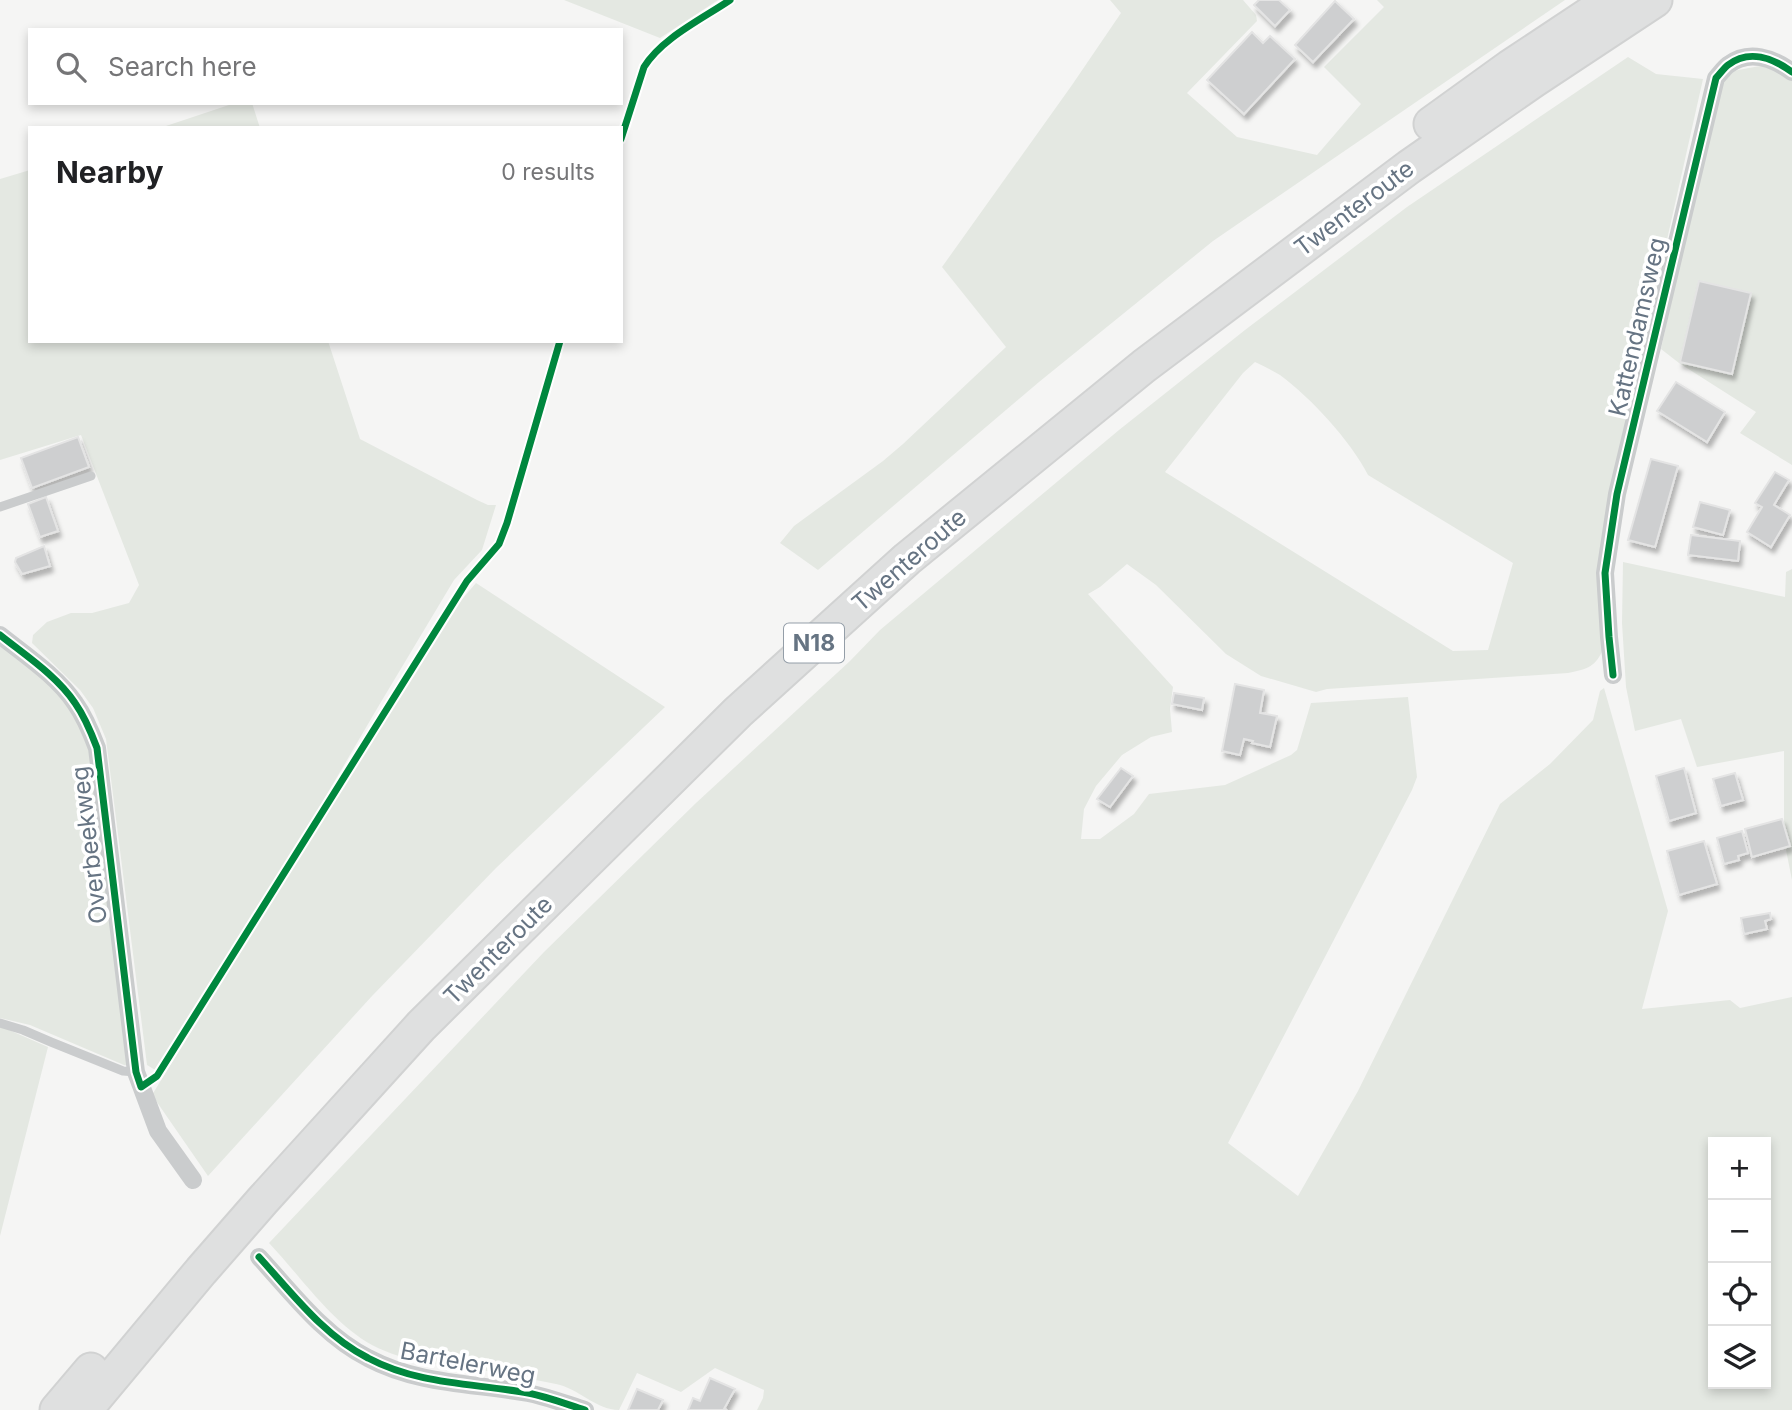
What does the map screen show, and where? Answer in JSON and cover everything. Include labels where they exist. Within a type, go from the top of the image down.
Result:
[{"type":"highway","name":"Twenteroute","points":[[57,1410],[248,1185],[407,1013],[589,827],[725,698],[901,541],[1125,353],[1404,143],[1510,67],[1611,0]]},
{"type":"highway","name":"Twenteroute","points":[[85,1410],[246,1220],[421,1026],[738,712],[897,568],[1144,366],[1409,167],[1656,0]]},
{"type":"street","name":"Kattendamsweg","points":[[1613,675],[1605,573],[1617,495],[1716,78],[1728,65],[1742,57],[1767,58],[1792,72]]},
{"type":"street","name":"Overbeekweg","points":[[0,635],[54,680],[73,700],[86,720],[97,748],[139,1079]]},
{"type":"street","points":[[139,1079],[158,1131],[193,1180]]},
{"type":"street","name":"Bartelerweg","points":[[259,1257],[318,1322],[345,1345],[387,1368],[445,1383],[527,1393],[585,1410]]},
{"type":"lane","points":[[0,507],[91,476]]},
{"type":"lane","points":[[0,1023],[123,1070],[139,1079]]},
{"type":"shaded area","points":[[564,0],[718,0],[660,38]]},
{"type":"shaded area","points":[[1110,0],[1243,0],[1256,15],[1257,21],[1187,93],[1237,137],[1317,155],[1361,104],[1324,67],[1384,7],[1377,0],[1565,0],[1213,241],[1039,382],[818,570],[780,543],[794,526],[883,461],[1006,347],[942,267],[1121,13]]},
{"type":"shaded area","points":[[1628,57],[1656,74],[1703,79],[1610,494],[1604,647],[1598,659],[1590,666],[1568,673],[1327,689],[1316,692],[1261,676],[1226,654],[1156,585],[1127,564],[1088,594],[1173,687],[1170,709],[1172,732],[1151,737],[1122,755],[1096,786],[1084,809],[1081,839],[1100,839],[1134,814],[1149,794],[1225,785],[1291,755],[1297,750],[1311,703],[1408,697],[1417,777],[1412,790],[1228,1143],[1298,1196],[1358,1091],[1500,804],[1550,764],[1593,720],[1600,691],[1604,688],[1668,911],[1642,1009],[1730,1000],[1740,1008],[1792,997],[1792,1410],[757,1410],[764,1390],[715,1368],[681,1392],[637,1373],[619,1410],[603,1406],[556,1384],[399,1356],[372,1345],[344,1325],[269,1243],[544,952],[696,803],[880,630],[1119,430],[1407,207]],"holes":[[[1255,362],[1280,375],[1317,408],[1340,434],[1368,475],[1513,563],[1488,650],[1453,651],[1165,472],[1243,373]]]},
{"type":"shaded area","points":[[1765,65],[1792,80],[1792,465],[1740,433],[1756,412],[1661,349],[1718,87],[1733,71]]},
{"type":"shaded area","points":[[229,105],[253,105],[259,126],[166,126]]},
{"type":"shaded area","points":[[28,171],[28,343],[329,343],[360,439],[477,500],[496,505],[482,550],[454,580],[323,801],[157,1071],[147,1065],[106,739],[93,708],[80,690],[32,643],[33,635],[47,622],[71,613],[92,613],[129,603],[139,585],[81,435],[0,460],[0,179]]},
{"type":"shaded area","points":[[1623,562],[1785,597],[1786,572],[1792,569],[1792,880],[1784,840],[1784,751],[1697,767],[1681,719],[1635,731],[1626,687],[1622,623]]},
{"type":"shaded area","points":[[476,583],[665,707],[496,868],[372,996],[208,1176],[152,1095],[421,653]]},
{"type":"shaded area","points":[[0,641],[56,688],[89,734],[130,1066],[30,1025],[0,1018]]},
{"type":"shaded area","points":[[0,1026],[48,1047],[0,1236]]},
{"type":"building","points":[[1259,0],[1279,0],[1290,10],[1275,26],[1254,5]]},
{"type":"building","points":[[1335,1],[1354,19],[1313,62],[1295,45]]},
{"type":"building","points":[[1252,32],[1263,43],[1270,36],[1295,59],[1244,114],[1207,80]]},
{"type":"building","points":[[1699,281],[1751,293],[1732,374],[1680,362]]},
{"type":"building","points":[[1676,382],[1725,412],[1707,442],[1657,411]]},
{"type":"building","points":[[78,437],[89,467],[32,488],[21,458]]},
{"type":"building","points":[[1651,459],[1678,466],[1655,547],[1628,540]]},
{"type":"building","points":[[1775,472],[1789,480],[1774,505],[1790,515],[1771,547],[1747,532],[1762,507],[1755,503]]},
{"type":"building","points":[[46,497],[58,531],[40,537],[28,504]]},
{"type":"building","points":[[1700,502],[1730,510],[1723,535],[1693,527]]},
{"type":"building","points":[[1691,535],[1740,541],[1738,561],[1688,555]]},
{"type":"building","points":[[44,546],[50,566],[22,574],[15,562],[16,558]]},
{"type":"building","points":[[1235,684],[1264,690],[1260,713],[1277,716],[1270,747],[1244,739],[1240,755],[1222,751]]},
{"type":"building","points":[[1174,693],[1204,698],[1202,710],[1172,704]]},
{"type":"building","points":[[1121,768],[1133,776],[1110,807],[1097,799]]},
{"type":"building","points":[[1684,768],[1696,813],[1669,821],[1656,776]]},
{"type":"building","points":[[1735,773],[1743,800],[1721,806],[1713,779]]},
{"type":"building","points":[[1782,819],[1790,846],[1752,857],[1745,829]]},
{"type":"building","points":[[1742,831],[1748,853],[1738,856],[1739,860],[1724,864],[1717,838]]},
{"type":"building","points":[[1704,841],[1717,884],[1679,895],[1667,851]]},
{"type":"building","points":[[1770,913],[1771,919],[1765,921],[1767,929],[1744,934],[1741,918]]},
{"type":"building","points":[[710,1378],[735,1389],[724,1409],[727,1410],[688,1410],[693,1398],[700,1401]]},
{"type":"building","points":[[637,1389],[663,1400],[658,1410],[628,1410]]},
{"type":"cycle path","points":[[623,133],[644,67],[652,57],[672,38],[730,0]]},
{"type":"cycle path","points":[[1613,675],[1605,573],[1617,494],[1716,78],[1726,66],[1752,56],[1769,59],[1792,72]]},
{"type":"cycle path","points":[[0,635],[40,666],[68,693],[85,719],[97,748],[136,1072],[141,1087],[157,1076],[467,581],[499,544],[559,343]]},
{"type":"cycle path","points":[[259,1257],[323,1326],[352,1349],[387,1367],[446,1382],[528,1393],[585,1410]]}]
